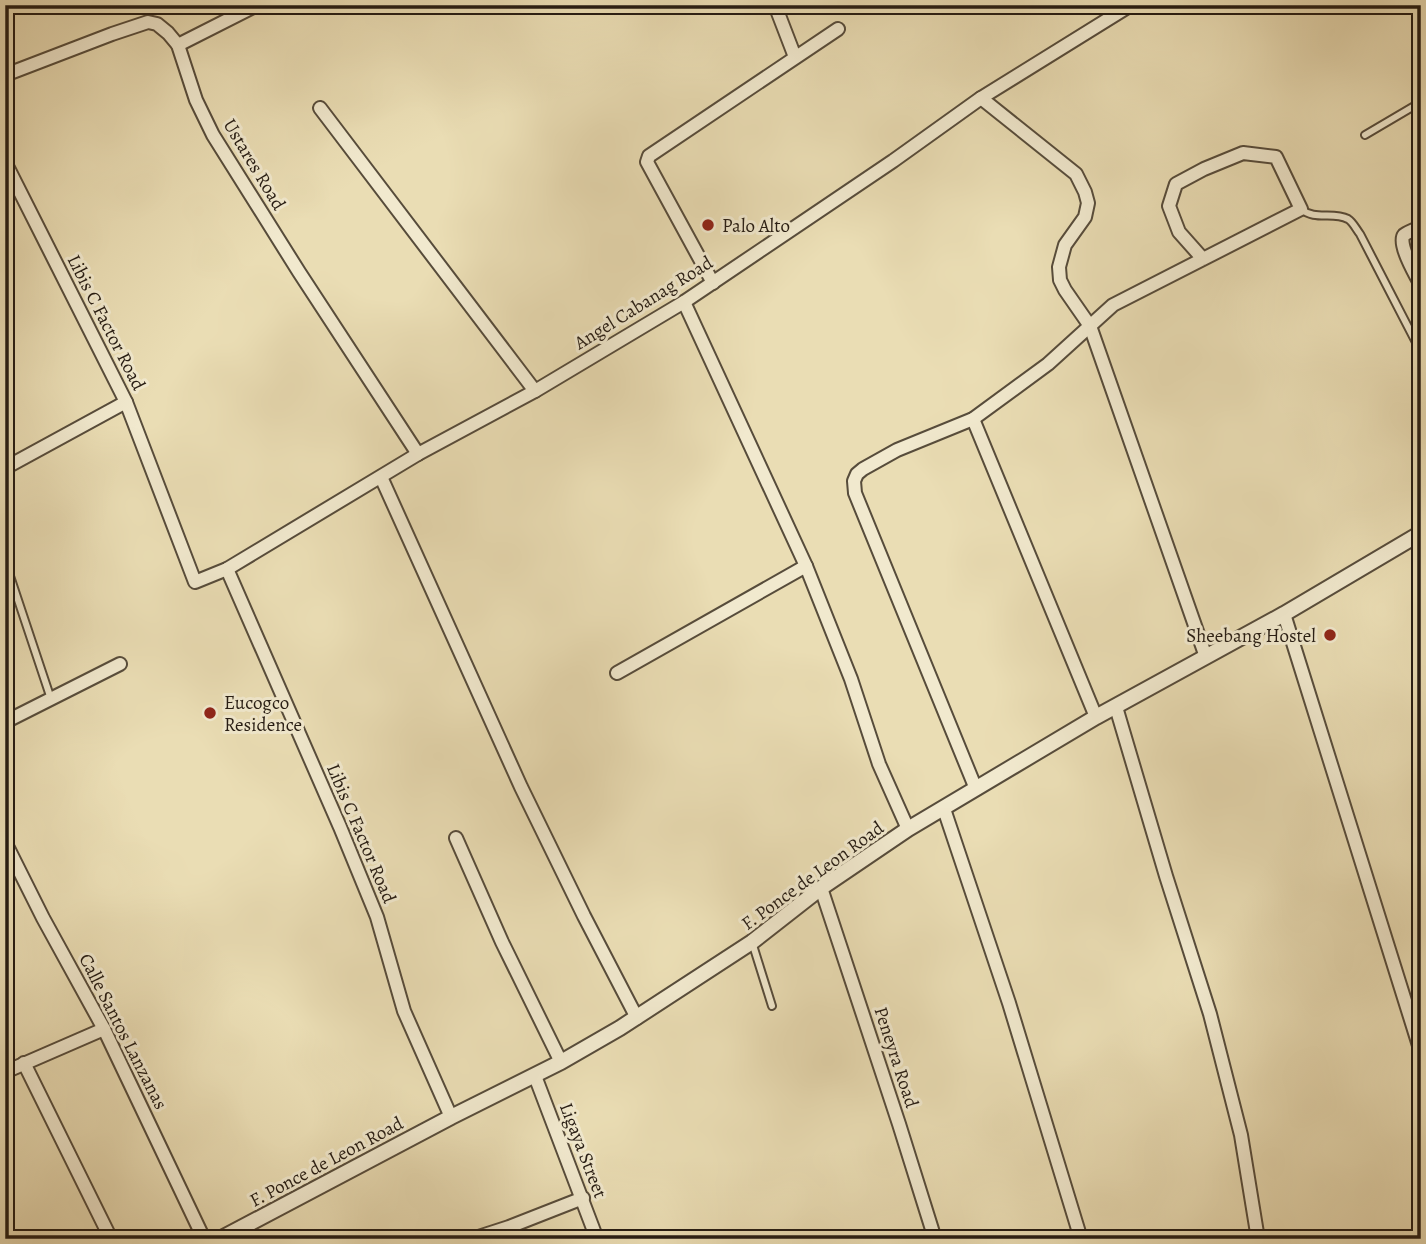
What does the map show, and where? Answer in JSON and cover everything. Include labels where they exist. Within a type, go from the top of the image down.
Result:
[{"type":"street","points":[[177,46],[257,5]]},
{"type":"street","points":[[775,5],[795,57]]},
{"type":"street","name":"Angel Cabanag Road","points":[[195,582],[227,569],[418,454],[535,391],[684,302],[893,161],[981,98],[1131,5]]},
{"type":"street","name":"Ustares Road","points":[[5,75],[148,22],[157,24],[168,33],[177,46],[196,100],[214,135],[306,284],[418,454]]},
{"type":"street","points":[[713,283],[647,162],[649,156],[838,29]]},
{"type":"street","points":[[981,98],[1076,174],[1086,192],[1088,203],[1085,217],[1065,245],[1059,267],[1060,280],[1090,326],[1206,657]]},
{"type":"street","points":[[320,108],[535,391]]},
{"type":"street","points":[[976,789],[855,493],[854,481],[863,469],[897,450],[973,419],[1048,365],[1113,305],[1301,209],[1276,157],[1243,153],[1176,184],[1169,206],[1179,232],[1203,259]]},
{"type":"street","name":"Libis C Factor Road","points":[[5,162],[126,402],[195,582]]},
{"type":"street","points":[[1420,283],[1402,239],[1421,227]]},
{"type":"street","points":[[684,302],[806,566],[851,679],[879,764],[908,829]]},
{"type":"street","points":[[5,468],[126,402]]},
{"type":"street","points":[[973,419],[1096,717]]},
{"type":"street","points":[[381,477],[521,788],[637,1018]]},
{"type":"street","name":"F. Ponce de Leon Road","points":[[220,1239],[451,1117],[535,1076],[637,1018],[752,942],[821,888],[908,829],[1096,717],[1284,614],[1421,533]]},
{"type":"street","points":[[617,673],[806,566]]},
{"type":"street","name":"Libis C Factor Road","points":[[227,569],[377,917],[404,1011],[451,1117]]},
{"type":"street","points":[[1284,614],[1421,1052]]},
{"type":"street","points":[[5,722],[120,664]]},
{"type":"street","points":[[1116,707],[1210,1014],[1241,1135],[1258,1239]]},
{"type":"street","points":[[944,809],[1009,1003],[1081,1239]]},
{"type":"street","points":[[456,838],[502,942],[561,1062]]},
{"type":"street","name":"Calle Santos Lanzanas","points":[[5,842],[104,1029],[204,1239]]},
{"type":"street","name":"Peneyra Road","points":[[821,888],[935,1239]]},
{"type":"street","points":[[5,1072],[104,1029]]},
{"type":"street","points":[[24,1063],[111,1239]]},
{"type":"street","name":"Ligaya Street","points":[[535,1076],[597,1239]]},
{"type":"street","points":[[472,1239],[583,1198]]},
{"type":"lane","points":[[1366,135],[1421,102]]},
{"type":"lane","points":[[1301,209],[1307,215],[1344,218],[1350,221],[1360,234],[1421,352]]},
{"type":"lane","points":[[5,561],[51,699]]},
{"type":"lane","points":[[752,942],[772,1006]]},
{"type":"place","name":"Palo Alto","points":[[708,225]]},
{"type":"place","name":"Sheebang Hostel","points":[[1330,635]]},
{"type":"place","name":"Eucogco Residence","points":[[210,713]]}]
